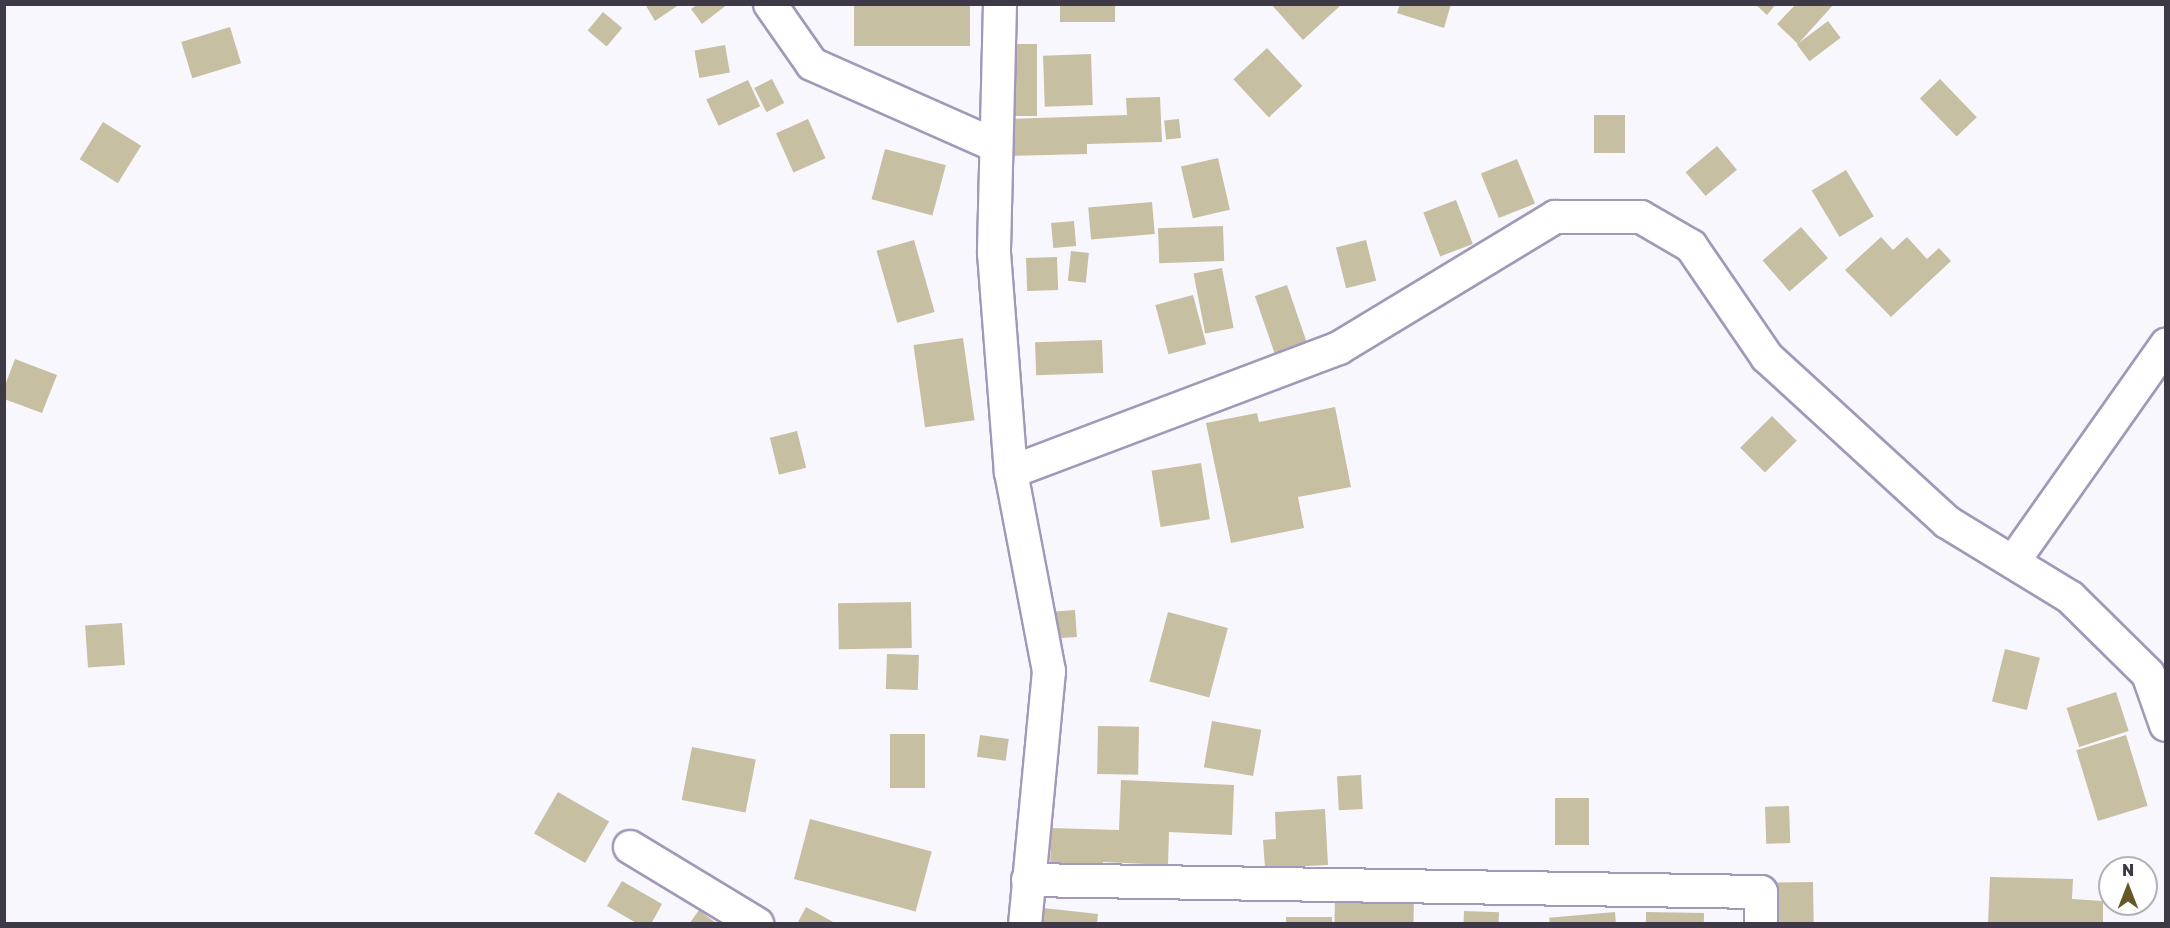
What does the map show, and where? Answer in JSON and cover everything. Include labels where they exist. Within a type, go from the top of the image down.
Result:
[{"type":"street","points":[[770,4],[812,64],[995,145]]},
{"type":"street","points":[[1000,4],[994,253],[1011,472],[1049,671],[1025,924]]},
{"type":"street","points":[[1011,472],[1339,348],[1555,217],[1641,217],[1691,246],[1767,357],[1947,522],[2070,597],[2148,674],[2166,725]]},
{"type":"street","points":[[2013,562],[2166,345]]},
{"type":"street","points":[[630,847],[757,924]]},
{"type":"street","points":[[1029,880],[1761,892],[1761,924]]},
{"type":"building","points":[[645,4],[680,4],[655,21]]},
{"type":"building","points":[[698,4],[728,4],[702,24],[691,9]]},
{"type":"building","points":[[854,4],[970,4],[970,46],[854,46]]},
{"type":"building","points":[[1060,4],[1115,4],[1115,22],[1060,22]]},
{"type":"building","points":[[1271,4],[1342,4],[1303,40]]},
{"type":"building","points":[[1400,4],[1451,4],[1444,28],[1397,13]]},
{"type":"building","points":[[1755,4],[1776,4],[1767,15]]},
{"type":"building","points":[[1796,4],[1834,4],[1798,44],[1777,24]]},
{"type":"building","points":[[603,12],[622,28],[607,46],[588,30]]},
{"type":"building","points":[[1828,21],[1841,38],[1809,61],[1797,44]]},
{"type":"building","points":[[230,27],[241,63],[192,78],[181,42]]},
{"type":"building","points":[[1003,44],[1037,44],[1037,116],[1003,116]]},
{"type":"building","points":[[725,45],[730,73],[699,78],[694,50]]},
{"type":"building","points":[[1267,48],[1302,86],[1269,117],[1233,79]]},
{"type":"building","points":[[1091,54],[1093,105],[1045,107],[1043,56]]},
{"type":"building","points":[[772,79],[784,103],[766,112],[754,88]]},
{"type":"building","points":[[1940,79],[1977,117],[1957,137],[1920,98]]},
{"type":"building","points":[[748,80],[760,106],[719,126],[706,99]]},
{"type":"building","points":[[1160,97],[1162,142],[1087,144],[1087,154],[1007,156],[1006,119],[1127,115],[1126,98]]},
{"type":"building","points":[[1594,115],[1625,115],[1625,153],[1594,153]]},
{"type":"building","points":[[808,119],[825,158],[794,173],[776,133]]},
{"type":"building","points":[[1179,119],[1181,138],[1166,139],[1164,121]]},
{"type":"building","points":[[103,122],[141,146],[118,183],[80,159]]},
{"type":"building","points":[[1717,146],[1737,170],[1706,196],[1686,172]]},
{"type":"building","points":[[885,149],[946,165],[932,216],[872,199]]},
{"type":"building","points":[[1218,158],[1230,210],[1193,218],[1181,167]]},
{"type":"building","points":[[1517,159],[1535,204],[1499,218],[1481,174]]},
{"type":"building","points":[[1846,170],[1874,216],[1840,237],[1812,191]]},
{"type":"building","points":[[1456,200],[1473,244],[1440,256],[1423,213]]},
{"type":"building","points":[[1152,202],[1155,234],[1091,239],[1088,208]]},
{"type":"building","points":[[1074,221],[1076,246],[1053,248],[1051,223]]},
{"type":"building","points":[[1223,226],[1224,261],[1159,263],[1158,228]]},
{"type":"building","points":[[1801,227],[1828,258],[1789,291],[1763,260]]},
{"type":"building","points":[[1881,237],[1893,250],[1907,237],[1927,259],[1939,248],[1951,261],[1891,317],[1845,270]]},
{"type":"building","points":[[914,240],[935,312],[897,323],[877,251]]},
{"type":"building","points":[[1366,240],[1376,281],[1346,288],[1336,247]]},
{"type":"building","points":[[1071,251],[1089,253],[1086,283],[1068,281]]},
{"type":"building","points":[[1057,257],[1058,290],[1027,291],[1026,258]]},
{"type":"building","points":[[1222,268],[1234,328],[1205,333],[1194,274]]},
{"type":"building","points":[[1287,285],[1308,346],[1276,357],[1255,296]]},
{"type":"building","points":[[1193,295],[1206,344],[1169,354],[1155,305]]},
{"type":"building","points":[[963,338],[975,420],[925,427],[913,345]]},
{"type":"building","points":[[1102,340],[1103,373],[1036,375],[1035,342]]},
{"type":"building","points":[[15,359],[57,375],[42,413],[4,399],[4,388]]},
{"type":"building","points":[[1335,407],[1351,487],[1298,497],[1304,528],[1231,543],[1206,423],[1257,413],[1259,422]]},
{"type":"building","points":[[1772,416],[1797,441],[1765,473],[1740,448]]},
{"type":"building","points":[[797,431],[806,468],[779,475],[770,438]]},
{"type":"building","points":[[1201,463],[1210,519],[1161,527],[1152,471]]},
{"type":"building","points":[[911,602],[912,648],[839,649],[838,603]]},
{"type":"building","points":[[1075,610],[1077,637],[1057,638],[1055,611]]},
{"type":"building","points":[[1168,612],[1228,628],[1209,698],[1149,682]]},
{"type":"building","points":[[122,623],[125,665],[88,667],[85,626]]},
{"type":"building","points":[[2005,649],[2040,658],[2027,710],[1992,701]]},
{"type":"building","points":[[887,654],[919,655],[918,690],[886,689]]},
{"type":"building","points":[[2116,692],[2129,731],[2079,747],[2067,708]]},
{"type":"building","points":[[1212,721],[1261,730],[1253,776],[1204,767]]},
{"type":"building","points":[[1098,726],[1139,727],[1138,775],[1097,774]]},
{"type":"building","points":[[890,734],[925,734],[925,788],[890,788]]},
{"type":"building","points":[[980,735],[1009,739],[1006,761],[977,757]]},
{"type":"building","points":[[2126,735],[2148,806],[2098,821],[2076,750]]},
{"type":"building","points":[[692,747],[756,759],[746,812],[682,800]]},
{"type":"building","points":[[1361,775],[1363,809],[1339,810],[1337,776]]},
{"type":"building","points":[[1121,780],[1234,785],[1232,835],[1169,832],[1168,865],[1103,862],[1103,871],[1050,869],[1051,828],[1119,830]]},
{"type":"building","points":[[558,792],[609,822],[585,863],[534,834]]},
{"type":"building","points":[[1555,798],[1589,798],[1589,845],[1555,845]]},
{"type":"building","points":[[1789,806],[1790,843],[1766,844],[1765,807]]},
{"type":"building","points":[[1325,809],[1328,865],[1265,868],[1263,840],[1276,839],[1275,812]]},
{"type":"building","points":[[810,819],[932,852],[916,911],[794,879]]},
{"type":"building","points":[[1990,877],[2073,879],[2072,899],[2098,901],[2098,916],[2103,916],[2103,924],[1988,924]]},
{"type":"building","points":[[622,881],[662,904],[651,924],[638,924],[607,906]]},
{"type":"building","points":[[1813,882],[1814,924],[1776,924],[1775,883]]},
{"type":"building","points":[[1335,895],[1414,896],[1414,924],[1334,924]]},
{"type":"building","points":[[806,907],[837,924],[797,924]]},
{"type":"building","points":[[1043,908],[1098,914],[1097,924],[1042,924]]},
{"type":"building","points":[[699,910],[717,924],[689,924]]},
{"type":"building","points":[[1464,911],[1499,912],[1499,924],[1464,924]]},
{"type":"building","points":[[1615,912],[1616,924],[1550,924],[1549,918]]},
{"type":"building","points":[[1646,912],[1704,913],[1704,924],[1646,924]]},
{"type":"building","points":[[1286,917],[1332,917],[1332,924],[1286,924]]}]
